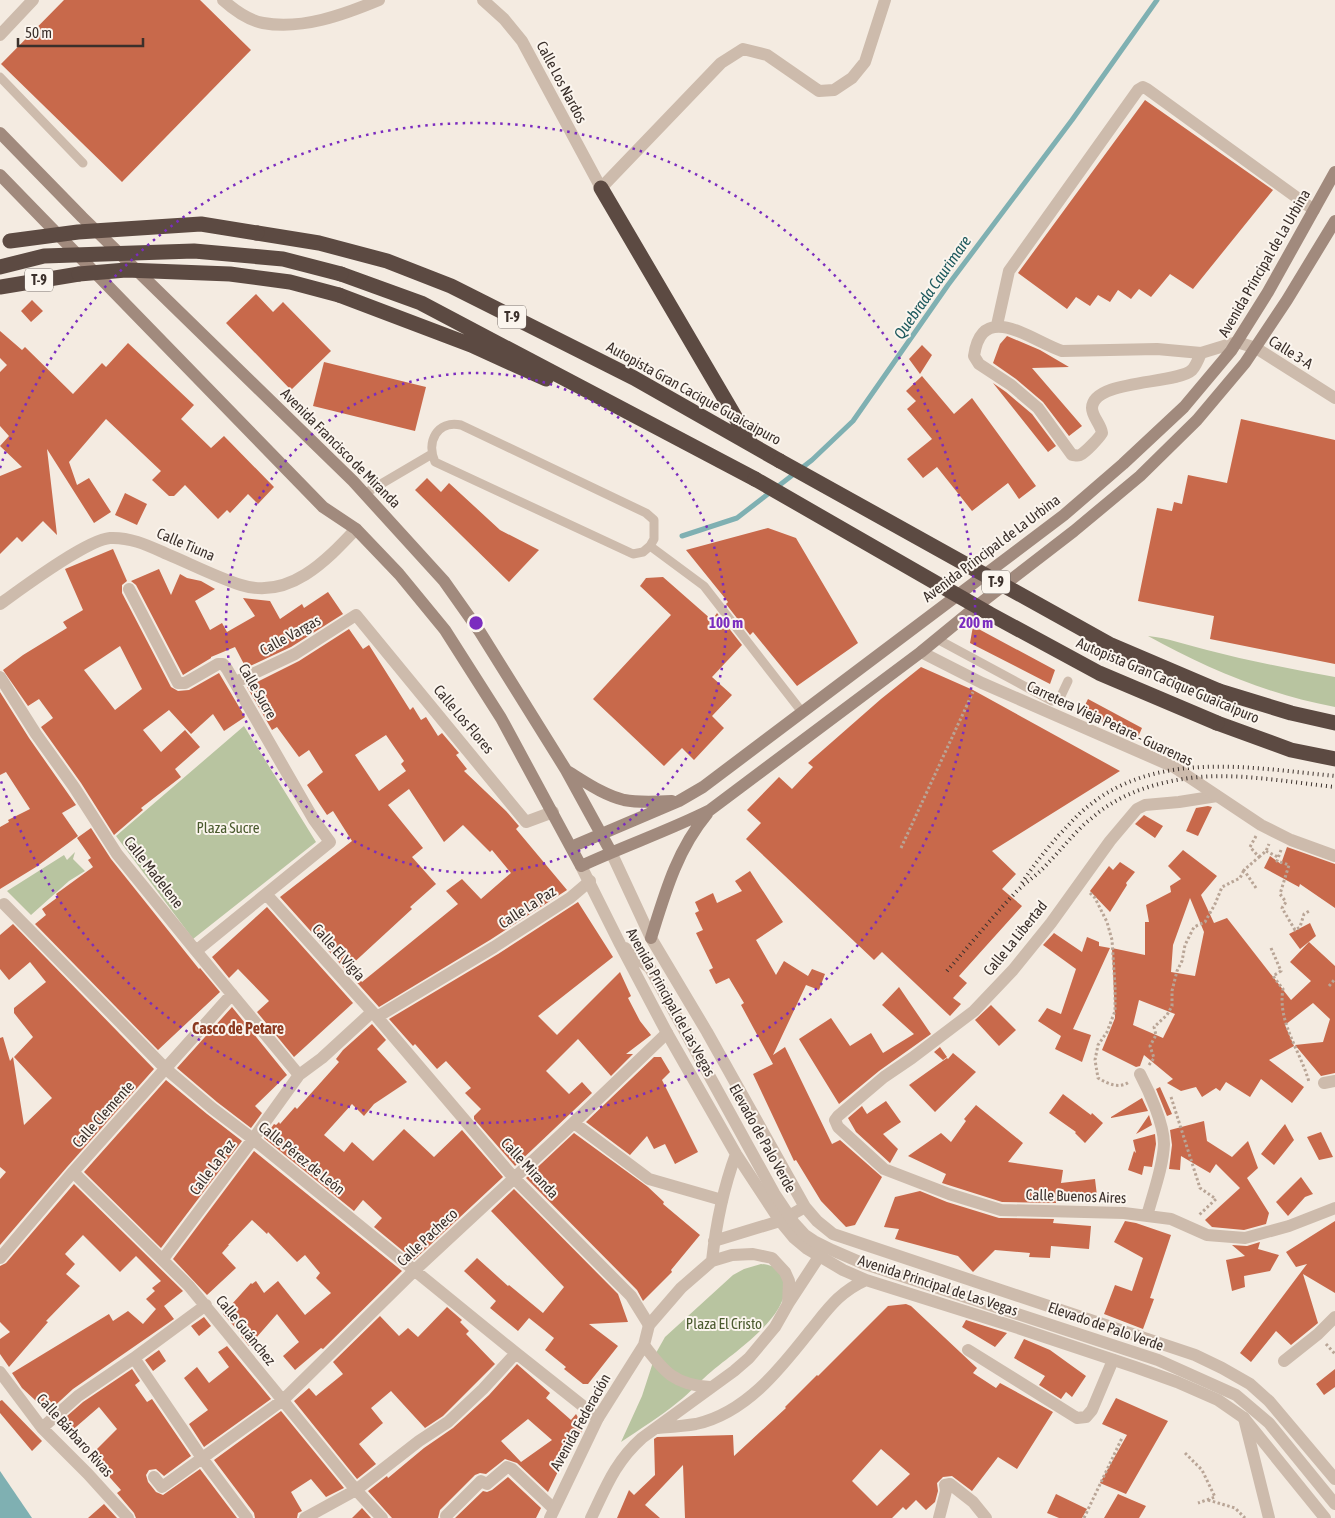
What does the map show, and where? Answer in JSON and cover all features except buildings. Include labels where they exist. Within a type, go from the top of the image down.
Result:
[{"type":"highway","points":[[601,188],[750,444]]},
{"type":"highway","name":"Autopista Gran Cacique Guaicaipuro","points":[[0,243],[78,232],[201,224],[319,243],[387,261],[451,286],[634,378],[1111,645],[1219,691],[1291,713],[1335,723]]},
{"type":"highway","name":"Autopista Gran Cacique Guaicaipuro","points":[[0,267],[44,256],[194,251],[284,259],[341,274],[421,303],[755,480],[990,614],[1091,669],[1217,723],[1291,750],[1335,759]]},
{"type":"highway","name":"Autopista Gran Cacique Guaicaipuro","points":[[0,287],[79,274],[126,270],[230,274],[290,282],[339,294],[471,345],[653,426]]},
{"type":"main road","name":"Avenida Francisco de Miranda","points":[[0,133],[82,217],[364,494],[444,581],[480,632],[566,770],[601,833]]},
{"type":"main road","name":"Avenida Principal de La Urbina","points":[[571,846],[679,801],[703,787],[1064,515],[1123,464],[1184,407],[1231,351],[1268,292],[1335,172]]},
{"type":"main road","points":[[0,175],[323,506],[356,529],[398,574],[445,630],[500,718],[581,866],[710,810],[921,652],[1074,531],[1140,476],[1197,420],[1256,348],[1335,221]]},
{"type":"main road","points":[[566,770],[600,791],[623,800],[648,802],[679,801]]},
{"type":"main road","points":[[651,938],[670,876],[687,841],[710,810]]},
{"type":"main road","name":"Avenida Principal de Las Vegas","points":[[601,833],[611,852]]},
{"type":"street","points":[[0,36],[33,0]]},
{"type":"street","points":[[222,0],[233,10],[261,23],[285,25],[318,21],[345,14],[379,0]]},
{"type":"street","name":"Calle Los Nardos","points":[[483,0],[504,19],[522,41],[601,188]]},
{"type":"street","points":[[601,188],[721,63],[743,49],[767,55],[819,90],[834,90],[852,78],[865,62],[885,0]]},
{"type":"street","points":[[997,325],[1009,271],[1138,90],[1143,88],[1147,89],[1314,210]]},
{"type":"street","points":[[1201,353],[1193,369],[1182,376],[1142,382],[1109,390],[1096,400],[1092,407],[1093,414],[1102,428],[1102,433],[1081,455],[1076,456],[1072,455],[1038,408],[1011,385],[979,364],[974,356],[976,345],[985,332],[997,325],[1010,327],[1062,351],[1157,349],[1201,353],[1237,342]]},
{"type":"street","name":"Calle 3-A","points":[[1237,342],[1256,348],[1335,398]]},
{"type":"street","name":"Calle Tiuna","points":[[0,604],[86,547],[108,538],[136,541],[242,586],[267,588],[290,583],[309,573],[328,560],[356,529]]},
{"type":"street","name":"Calle Sucre","points":[[129,589],[176,681],[180,684],[185,683],[218,664],[223,664],[227,669],[314,820],[330,842],[266,894]]},
{"type":"street","name":"Calle Vargas","points":[[236,682],[294,654],[354,616],[358,616]]},
{"type":"street","name":"Calle Los Flores","points":[[358,616],[526,822],[553,812]]},
{"type":"street","name":"Carretera Vieja Petare - Guarenas","points":[[921,652],[982,683],[1174,767],[1261,825],[1285,837],[1335,856]]},
{"type":"street","name":"Calle Madelene","points":[[0,677],[117,854],[196,952],[299,1074]]},
{"type":"street","name":"Calle La Libertad","points":[[836,1120],[838,1116],[884,1077],[912,1058],[956,1022],[974,1011],[1013,970],[1051,923],[1079,883],[1137,809],[1145,805],[1217,796]]},
{"type":"street","name":"Avenida Principal de Las Vegas","points":[[611,852],[651,938],[707,1032],[805,1207],[817,1221],[833,1234],[1195,1355],[1222,1368],[1250,1384],[1269,1401],[1335,1479]]},
{"type":"street","name":"Avenida Principal de Las Vegas","points":[[581,866],[667,1033],[736,1154],[780,1221],[794,1238],[843,1270],[866,1280],[1113,1360],[1177,1382],[1218,1400],[1244,1418],[1325,1518]]},
{"type":"street","name":"Calle La Paz","points":[[163,1259],[254,1140],[299,1074],[322,1058],[374,1015],[502,942],[570,898],[590,881]]},
{"type":"street","points":[[196,952],[266,894]]},
{"type":"street","name":"Calle El Vigía","points":[[266,894],[388,1032]]},
{"type":"street","name":"Calle Pérez de León","points":[[4,904],[166,1069],[516,1354],[598,1418]]},
{"type":"street","points":[[650,968],[651,938]]},
{"type":"street","name":"Elevado de Palo Verde","points":[[620,944],[650,968],[774,1193],[794,1223],[805,1235],[814,1241],[862,1262],[1158,1360],[1236,1395],[1269,1423],[1335,1504]]},
{"type":"street","name":"Calle Clemente","points":[[0,1258],[73,1172],[232,994]]},
{"type":"street","name":"Calle Miranda","points":[[388,1032],[514,1178],[631,1296],[649,1325]]},
{"type":"street","name":"Calle Pacheco","points":[[154,1477],[162,1487],[282,1400],[415,1270],[574,1123],[667,1033]]},
{"type":"street","points":[[1140,1074],[1151,1095],[1164,1143],[1147,1216]]},
{"type":"street","name":"Calle Buenos Aires","points":[[836,1120],[838,1127],[884,1169],[949,1194],[1001,1210],[1124,1213],[1171,1219],[1206,1235],[1245,1238],[1289,1226],[1335,1208]]},
{"type":"street","points":[[574,1123],[649,1179],[722,1200]]},
{"type":"street","points":[[712,1261],[726,1181],[736,1154]]},
{"type":"street","name":"Calle Guánchez","points":[[73,1172],[163,1259],[206,1305],[356,1490],[382,1518]]},
{"type":"street","points":[[714,1241],[780,1221],[805,1207]]},
{"type":"street","points":[[591,1518],[616,1466],[628,1451],[642,1438],[734,1371],[749,1358],[775,1328],[788,1304],[833,1234]]},
{"type":"street","points":[[710,1387],[693,1386],[680,1381],[661,1368],[644,1345],[649,1325],[681,1288],[712,1261],[742,1254],[772,1258],[779,1264],[789,1281],[788,1304]]},
{"type":"street","points":[[658,1428],[696,1424],[729,1412],[769,1379],[842,1293],[866,1280]]},
{"type":"street","points":[[42,1428],[78,1396],[206,1305]]},
{"type":"street","points":[[1284,1361],[1335,1318]]},
{"type":"street","name":"Avenida Federación","points":[[552,1513],[598,1418],[644,1345]]},
{"type":"street","points":[[968,1350],[1077,1418],[1086,1417],[1092,1410],[1113,1360]]},
{"type":"street","points":[[305,1518],[356,1490],[448,1422],[516,1354]]},
{"type":"street","points":[[134,1358],[202,1458],[247,1518]]},
{"type":"street","name":"Calle Bárbaro Rívas","points":[[0,1372],[42,1428],[128,1518]]},
{"type":"street","points":[[1244,1418],[1269,1518]]},
{"type":"street","points":[[446,1516],[480,1481],[488,1484],[507,1467],[512,1469],[552,1513]]},
{"type":"street","points":[[939,1518],[946,1491],[945,1485],[950,1484],[973,1502],[986,1518]]},
{"type":"lane","points":[[0,77],[83,163]]},
{"type":"lane","points":[[445,424],[461,425],[646,513],[654,520],[654,539],[650,546],[644,552],[633,554],[435,462],[431,445],[436,433],[445,424]]},
{"type":"lane","points":[[364,494],[432,454]]},
{"type":"lane","points":[[650,546],[704,586],[802,712]]},
{"type":"lane","points":[[937,639],[1052,702],[1060,698],[1068,681]]},
{"type":"path","points":[[901,848],[973,690],[982,683]]},
{"type":"path","points":[[1079,883],[1095,898],[1107,922],[1112,940],[1115,1012],[1107,1032],[1098,1045],[1096,1060],[1098,1078],[1108,1085],[1125,1085],[1140,1074],[1154,1058],[1150,1046],[1156,1035],[1154,1027],[1167,1015],[1172,1006],[1172,991],[1185,945],[1194,927],[1204,922],[1222,888],[1240,878],[1244,870],[1259,857],[1250,847],[1261,825]]},
{"type":"path","points":[[1285,837],[1277,861],[1289,865],[1280,894],[1286,902],[1282,908],[1295,930],[1300,927],[1304,914],[1311,910]]},
{"type":"path","points":[[1266,851],[1278,857]]},
{"type":"path","points":[[1244,870],[1256,888]]},
{"type":"path","points":[[1271,948],[1281,971],[1274,976],[1283,989],[1281,996],[1286,1026],[1304,1065],[1309,1082]]},
{"type":"path","points":[[1329,986],[1335,979]]},
{"type":"path","points":[[1171,1097],[1200,1188],[1216,1199],[1186,1226]]},
{"type":"path","points":[[1084,1518],[1122,1438]]},
{"type":"path","points":[[1185,1453],[1202,1470],[1215,1497],[1198,1503]]},
{"type":"path","points":[[1207,1500],[1235,1508],[1245,1518]]},
{"type":"green space","points":[[1148,636],[1223,654],[1335,677],[1335,707],[1310,702],[1238,679],[1192,659]]},
{"type":"green space","name":"Plaza Sucre","points":[[244,726],[316,842],[193,939],[116,836]]},
{"type":"green space","points":[[75,852],[73,859],[85,871],[69,881],[31,915],[7,891],[64,855],[67,860]]},
{"type":"green space","name":"Plaza El Cristo","points":[[761,1264],[775,1268],[781,1272],[784,1279],[785,1292],[780,1305],[771,1318],[747,1343],[682,1398],[657,1418],[621,1442],[642,1396],[656,1353],[665,1337],[733,1275],[744,1269]]},
{"type":"water","points":[[0,1471],[32,1518],[0,1518]]},
{"type":"waterway","name":"Quebrada Caurimare","points":[[682,536],[737,518],[812,460],[853,421],[948,285],[1072,120],[1157,0]]},
{"type":"railway","points":[[1022,883],[1049,847],[1082,811],[1113,789],[1143,777],[1174,770],[1206,767],[1271,769],[1335,776]]},
{"type":"railway","points":[[947,971],[1021,887],[1037,874],[1087,822],[1113,802],[1147,787],[1201,777],[1259,778],[1335,787]]},
{"type":"district","name":"Casco de Petare","points":[[238,1028]]}]
